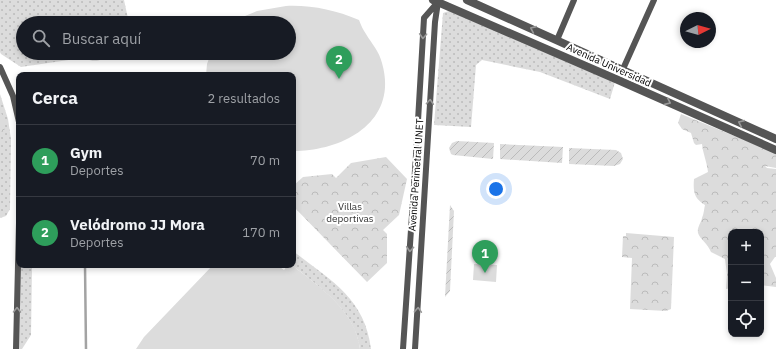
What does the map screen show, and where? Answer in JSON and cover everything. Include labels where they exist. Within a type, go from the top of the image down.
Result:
[{"type":"street","name":"Avenida Universidad","points":[[467,0],[776,139]]},
{"type":"street","points":[[557,40],[574,0]]},
{"type":"street","points":[[622,70],[654,0]]},
{"type":"street","name":"Avenida Universidad","points":[[438,1],[776,150]]},
{"type":"street","points":[[403,349],[424,18],[438,1]]},
{"type":"street","name":"Avenida Perimetral UNET","points":[[415,349],[435,22],[438,1]]},
{"type":"street","points":[[0,67],[13,96],[16,109]]},
{"type":"street","points":[[417,139],[428,139]]},
{"type":"street","points":[[416,154],[427,155]]},
{"type":"street","points":[[16,349],[18,268]]},
{"type":"green space","points":[[0,0],[124,0],[127,16],[16,16],[16,60],[68,60],[21,67],[0,52]]},
{"type":"green space","points":[[286,6],[305,6],[341,13],[359,20],[381,59],[385,84],[382,102],[374,117],[363,129],[348,139],[330,146],[312,150],[296,151],[296,72],[206,72],[208,60],[296,60],[296,16],[245,16],[257,11]]},
{"type":"green space","points":[[449,11],[615,82],[610,99],[540,72],[482,60],[476,65],[471,127],[434,125],[443,13]]},
{"type":"green space","points":[[0,94],[8,119],[11,139],[10,209],[6,216],[0,218]]},
{"type":"green space","points":[[0,109],[5,129],[4,136],[0,137]]},
{"type":"green space","points":[[681,114],[776,153],[776,168],[765,166],[767,168],[776,169],[776,257],[770,264],[776,278],[776,287],[764,285],[764,229],[728,229],[728,289],[726,289],[727,274],[725,259],[711,252],[698,233],[705,205],[696,197],[694,179],[708,172],[702,144],[696,145],[691,133],[682,129],[678,123]]},
{"type":"green space","points":[[457,141],[494,143],[493,159],[451,154],[449,148],[452,143]]},
{"type":"green space","points":[[500,144],[563,147],[562,163],[500,159]]},
{"type":"green space","points":[[569,148],[616,150],[621,153],[623,159],[620,164],[614,166],[569,164]]},
{"type":"green space","name":"Villas deportivas","points":[[386,157],[407,179],[399,215],[383,230],[387,234],[387,263],[367,282],[296,209],[296,183],[303,177],[332,174],[336,178],[351,163]]},
{"type":"green space","points":[[450,205],[454,211],[450,291],[445,297]]},
{"type":"green space","points":[[626,233],[674,237],[671,309],[666,311],[630,309],[632,258],[622,257],[623,236],[626,236]]},
{"type":"green space","points":[[296,253],[332,281],[353,303],[361,316],[367,331],[371,349],[360,349],[357,335],[344,311],[325,291],[296,268]]},
{"type":"green space","points":[[474,264],[497,265],[496,282],[473,280]]},
{"type":"green space","points":[[19,268],[32,268],[31,335],[22,349],[17,349]]},
{"type":"green space","points":[[210,268],[281,268],[284,270],[286,268],[296,268],[325,291],[344,311],[357,335],[360,349],[136,349],[144,337]]},
{"type":"waterway","points":[[85,268],[86,349]]},
{"type":"place","name":"Velódromo JJ Mora","points":[[339,79]]},
{"type":"place","name":"Gym","points":[[485,273]]}]
